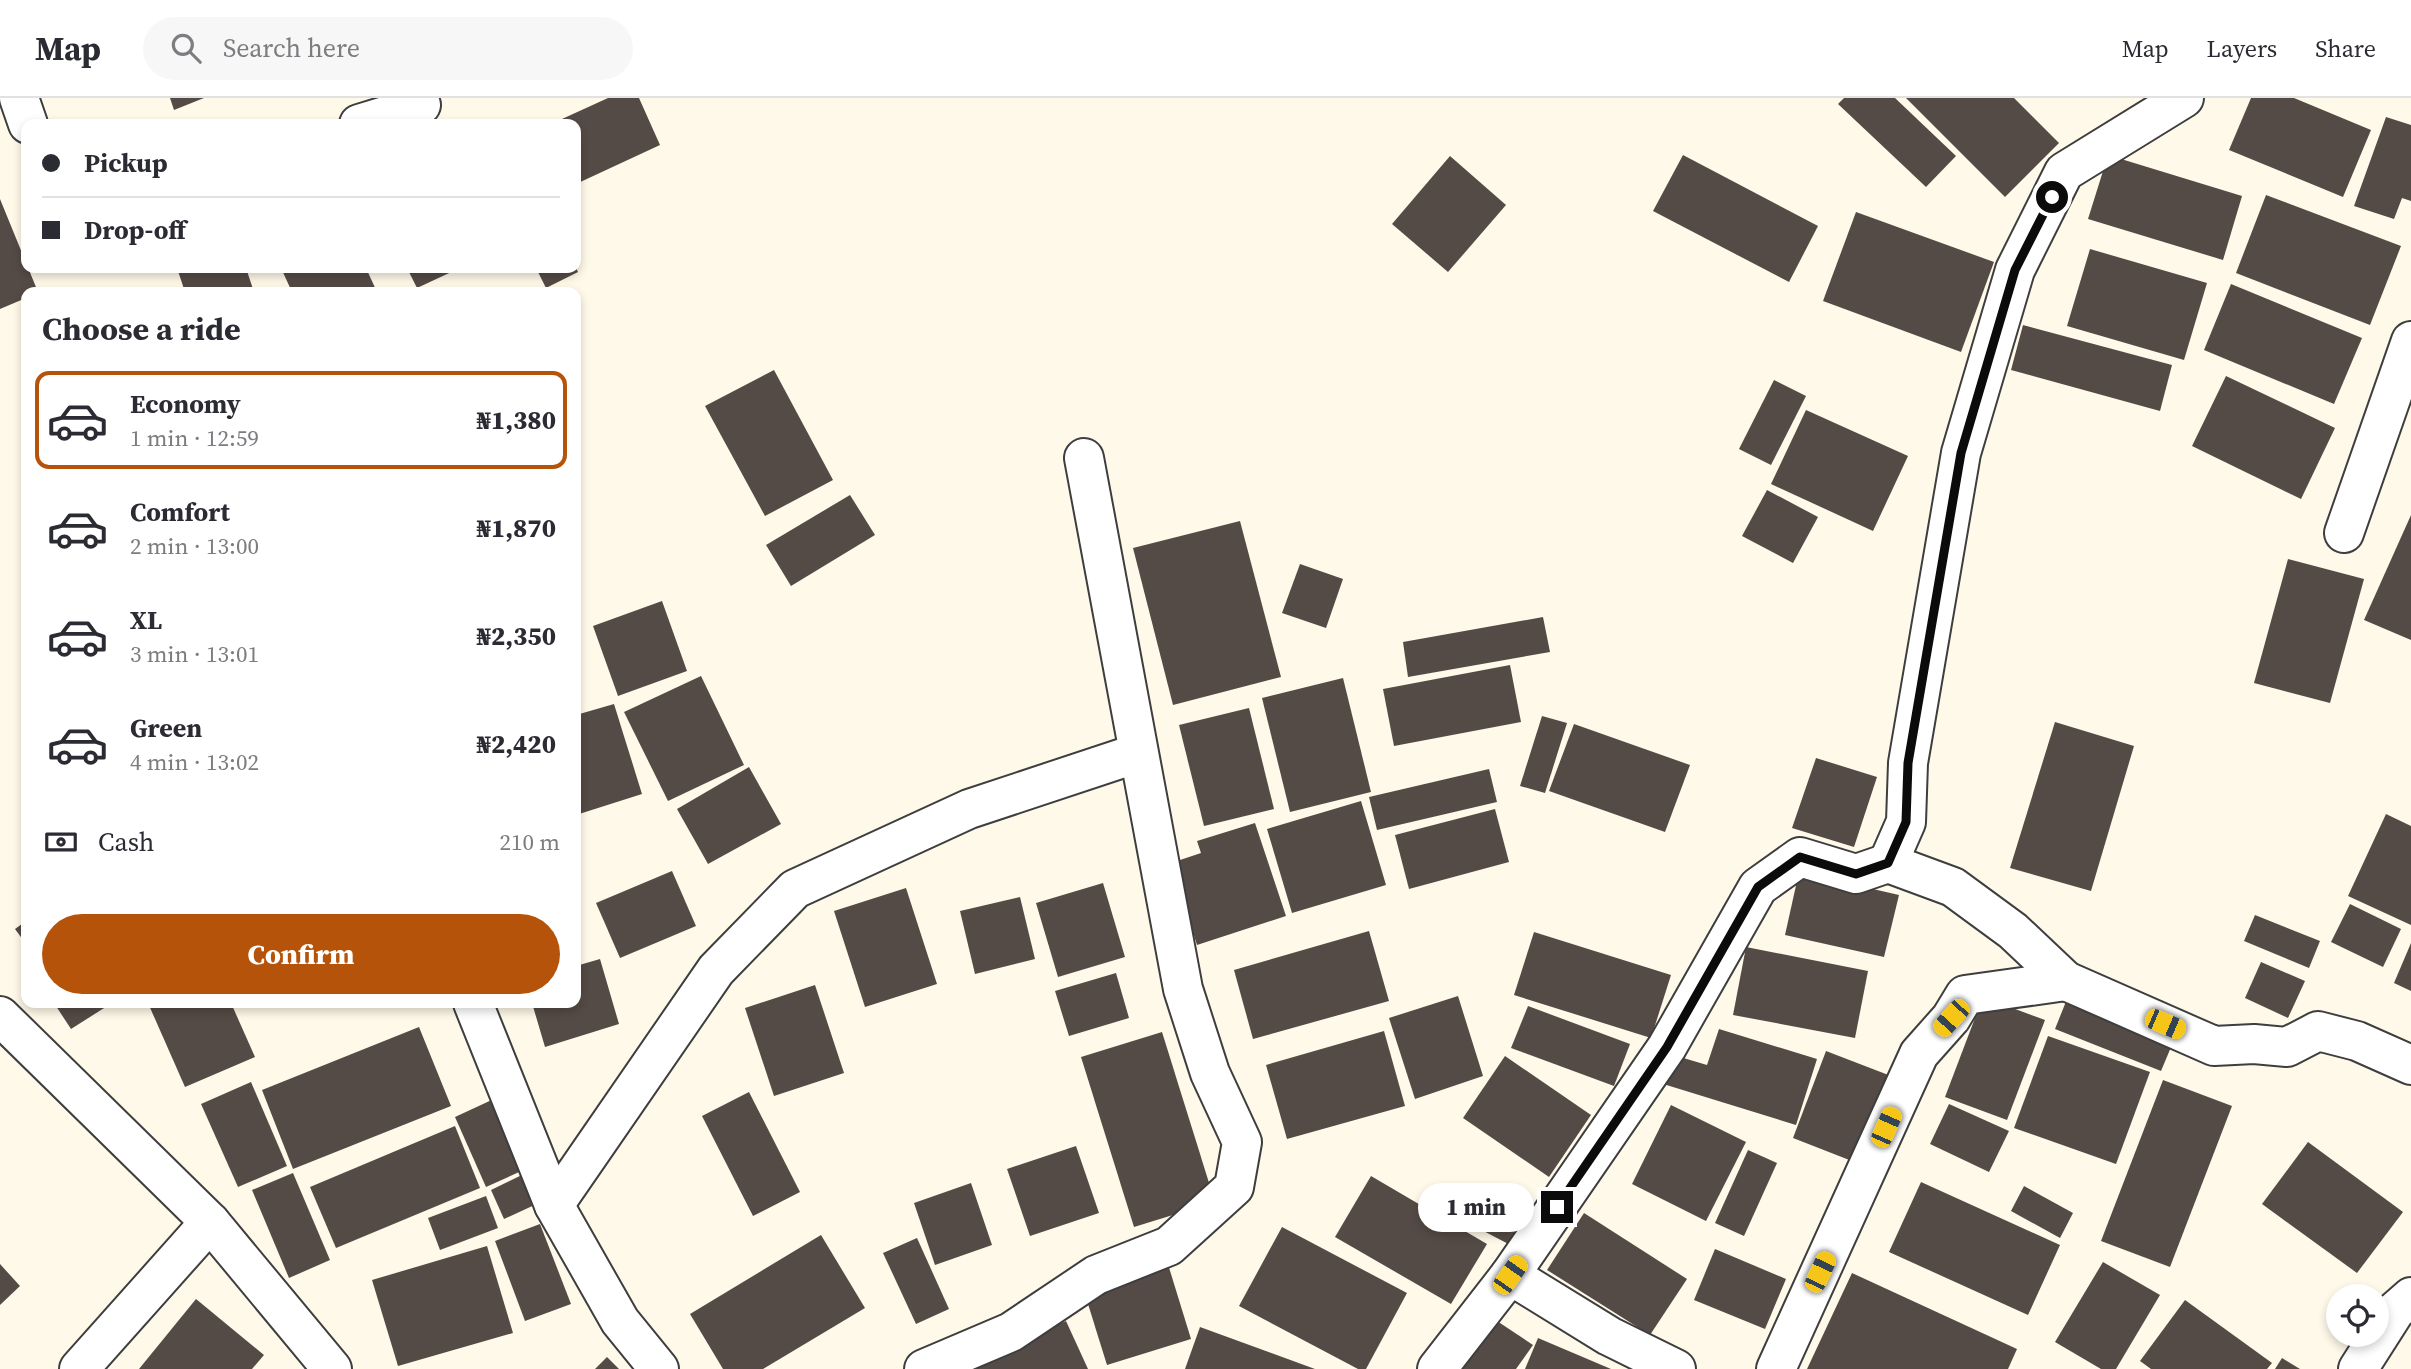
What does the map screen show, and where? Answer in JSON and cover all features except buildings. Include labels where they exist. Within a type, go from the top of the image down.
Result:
[{"type":"street","points":[[19,98],[26,119]]},
{"type":"street","points":[[1888,863],[1906,822],[1908,763],[1961,453],[2015,270],[2064,172],[2184,98]]},
{"type":"street","points":[[374,119],[421,104]]},
{"type":"street","points":[[2344,533],[2411,341]]},
{"type":"street","points":[[924,1369],[1012,1332],[1096,1275],[1169,1247],[1234,1188],[1242,1142],[1210,1073],[1183,989],[1084,458]]},
{"type":"street","points":[[554,1205],[716,970],[795,889],[969,809],[1138,753]]},
{"type":"street","points":[[1437,1369],[1510,1275],[1667,1047],[1758,887],[1800,857],[1856,874],[1888,863],[1953,887],[2013,931],[2066,981],[2214,1046],[2254,1044],[2287,1047],[2318,1031],[2357,1041],[2411,1065]]},
{"type":"street","points":[[1776,1369],[1919,1054],[1951,1018],[1965,995],[2066,981]]},
{"type":"street","points":[[475,1008],[554,1205],[620,1321],[659,1369]]},
{"type":"street","points":[[0,1016],[210,1222],[332,1369]]},
{"type":"street","points":[[79,1369],[210,1222]]},
{"type":"street","points":[[1510,1275],[1609,1336],[1676,1369]]},
{"type":"street","points":[[2358,1369],[2395,1311],[2411,1297]]},
{"type":"route","points":[[1557,1207],[1667,1047],[1758,887],[1800,857],[1856,874],[1888,863],[1906,822],[1908,763],[1961,453],[2015,270],[2052,197]]}]
